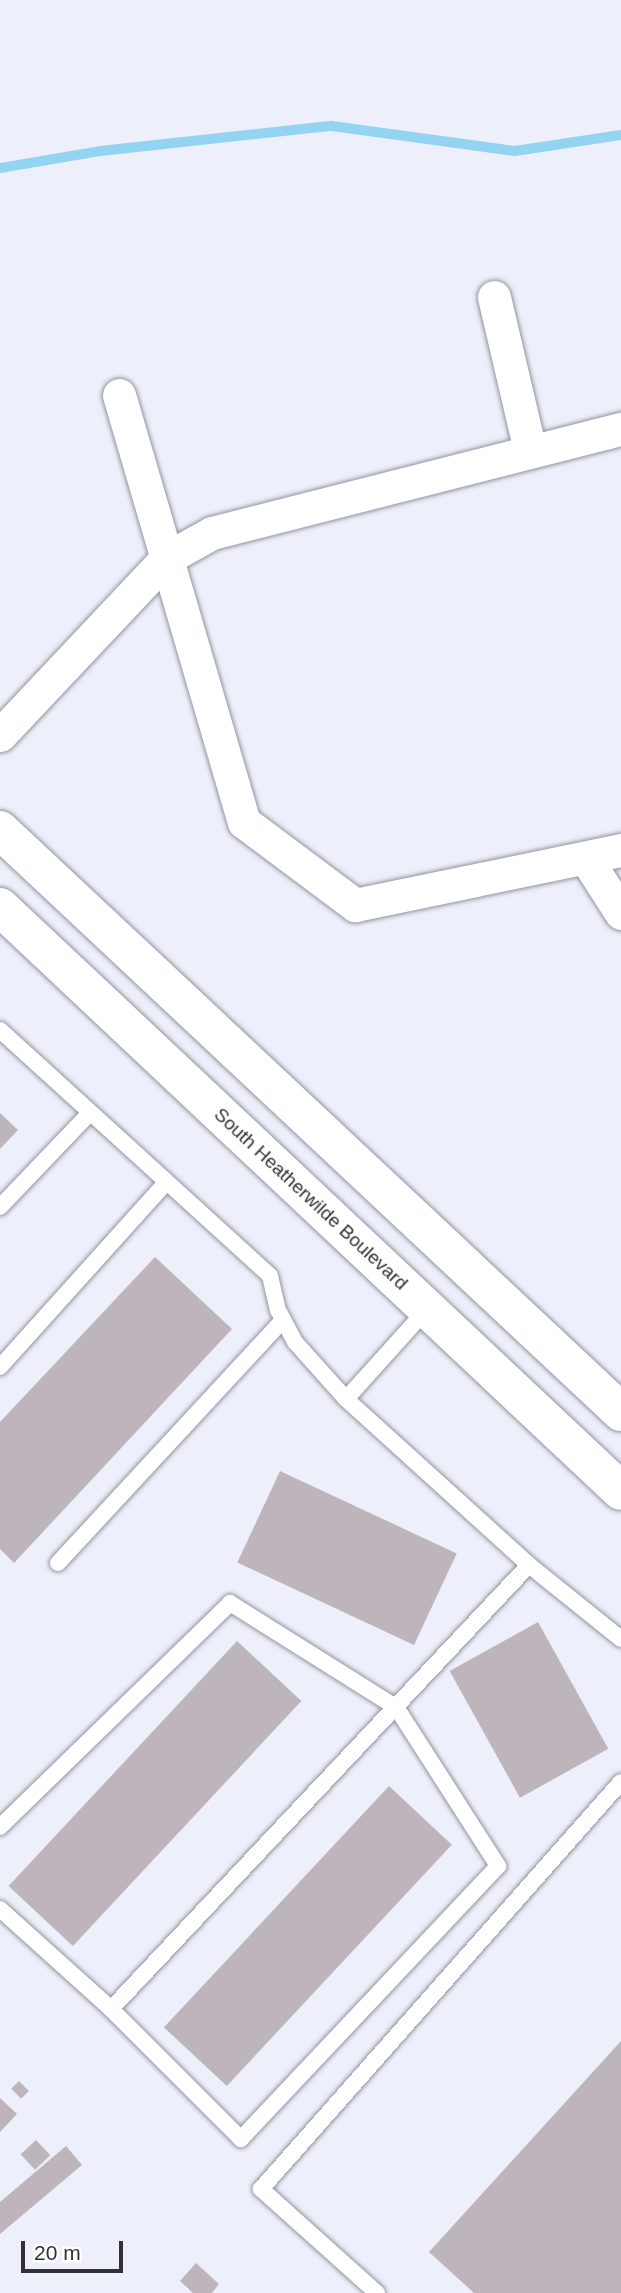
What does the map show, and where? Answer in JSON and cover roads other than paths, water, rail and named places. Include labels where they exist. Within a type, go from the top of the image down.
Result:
[{"type":"main road","points":[[0,830],[621,1412]]},
{"type":"main road","name":"South Heatherwilde Boulevard","points":[[0,907],[621,1491]]},
{"type":"street","points":[[494,296],[530,450]]},
{"type":"street","points":[[119,395],[244,822],[355,905],[587,860],[621,850]]},
{"type":"street","points":[[0,735],[167,558],[212,533],[621,429]]},
{"type":"street","points":[[587,860],[621,913]]},
{"type":"lane","points":[[0,1030],[165,1184],[270,1276],[283,1320],[295,1342],[346,1399],[529,1565],[621,1639]]},
{"type":"lane","points":[[0,1207],[89,1114]]},
{"type":"lane","points":[[0,1367],[165,1184]]},
{"type":"lane","points":[[346,1399],[428,1308]]},
{"type":"lane","points":[[58,1563],[283,1320]]},
{"type":"lane","points":[[111,2009],[529,1565]]},
{"type":"lane","points":[[0,1827],[230,1603],[396,1707],[498,1866],[241,2139],[111,2009],[0,1909]]},
{"type":"lane","points":[[377,2293],[261,2189],[621,1782]]},
{"type":"waterway","points":[[0,168],[100,151],[332,126],[515,151],[621,135]]}]
